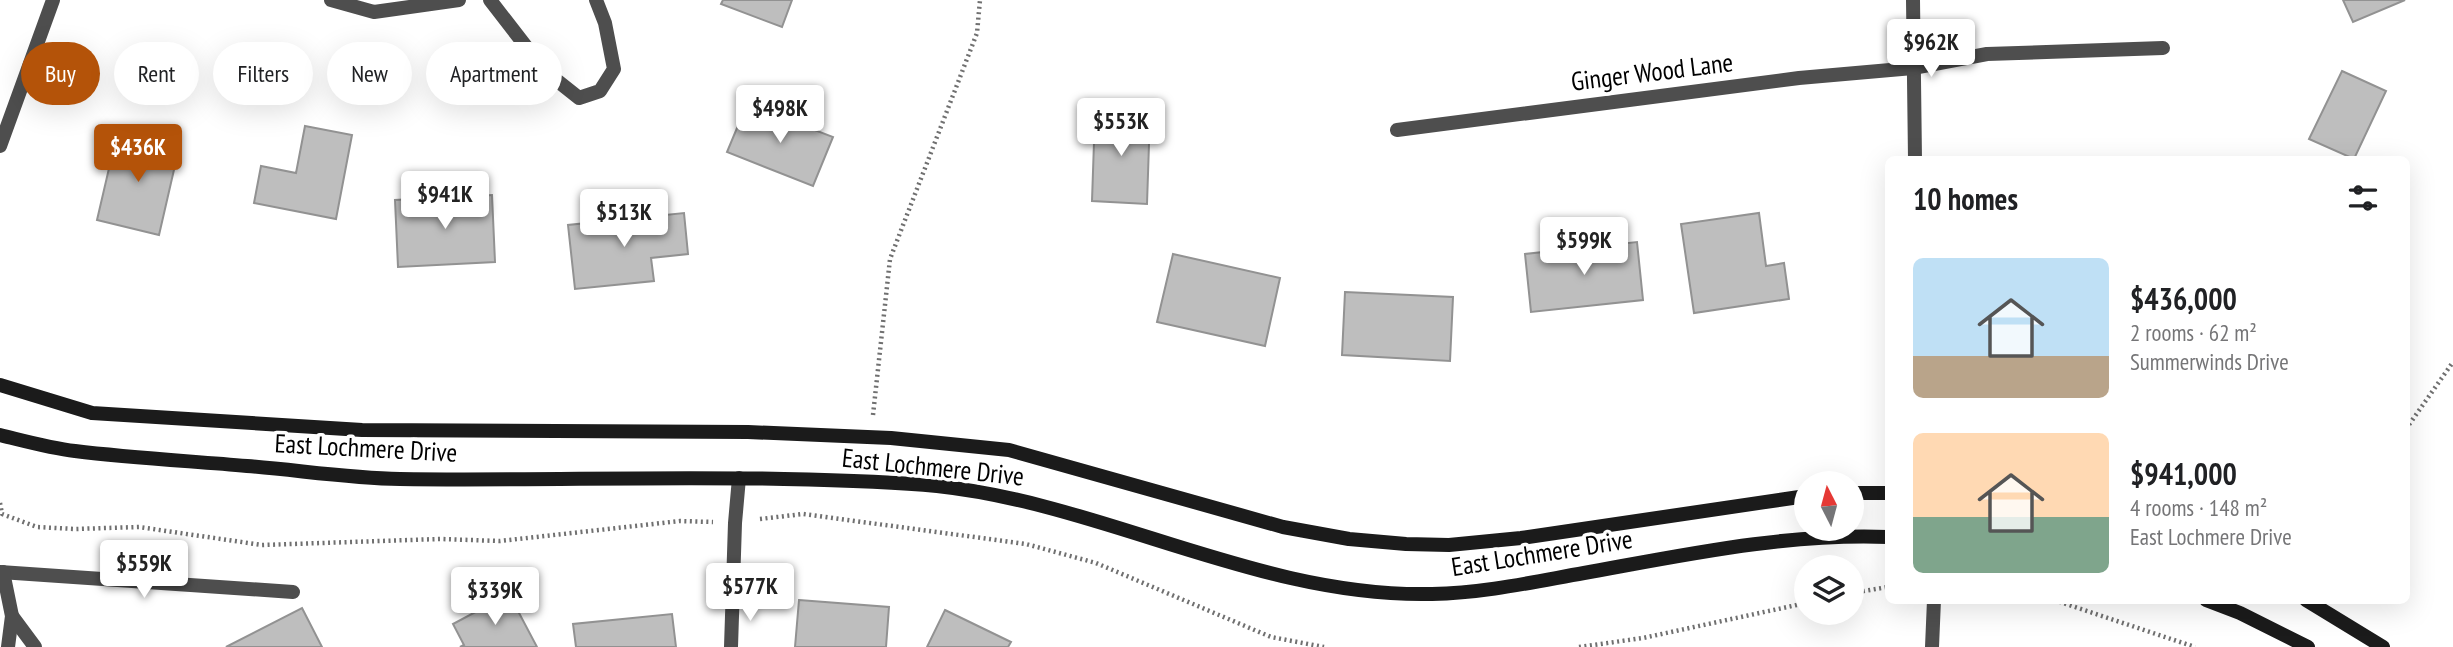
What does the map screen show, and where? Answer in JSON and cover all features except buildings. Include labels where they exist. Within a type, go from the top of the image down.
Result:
[{"type":"street","points":[[0,146],[53,0]]},
{"type":"street","points":[[331,0],[374,12],[459,0]]},
{"type":"street","points":[[490,0],[545,71],[579,98],[600,91],[614,69],[605,23],[596,0]]},
{"type":"street","points":[[1913,0],[1915,156]]},
{"type":"street","name":"Ginger Wood Lane","points":[[1397,130],[1786,80],[1913,68],[1987,54],[2163,48]]},
{"type":"street","name":"East Lochmere Drive","points":[[0,385],[92,413],[349,429],[748,432],[871,437],[1009,450],[1283,527],[1349,540],[1406,544],[1449,545],[1521,538],[1794,498]]},
{"type":"street","name":"East Lochmere Drive","points":[[0,435],[70,451],[395,479],[739,478],[870,481],[996,494],[1037,503],[1236,565],[1290,579],[1374,593],[1487,591],[1778,541],[1885,537]]},
{"type":"street","points":[[731,647],[734,523],[739,478]]},
{"type":"street","points":[[1864,493],[1885,493]]},
{"type":"street","points":[[8,647],[12,616],[1,572],[293,592]]},
{"type":"street","points":[[1932,647],[1934,604]]},
{"type":"street","points":[[2216,604],[2308,647]]},
{"type":"street","points":[[2313,604],[2383,647]]},
{"type":"street","points":[[12,616],[35,647]]},
{"type":"path","points":[[871,437],[890,259],[977,33],[980,0]]},
{"type":"path","points":[[2410,423],[2453,362]]},
{"type":"path","points":[[0,503],[2,514],[37,527],[139,527],[262,545],[440,538],[500,541],[680,521],[734,523],[803,514],[1026,544],[1096,563],[1271,637],[1324,647]]},
{"type":"path","points":[[1864,591],[1885,588]]},
{"type":"path","points":[[2066,604],[2195,647]]},
{"type":"path","points":[[1579,647],[1643,639],[1794,606]]}]
